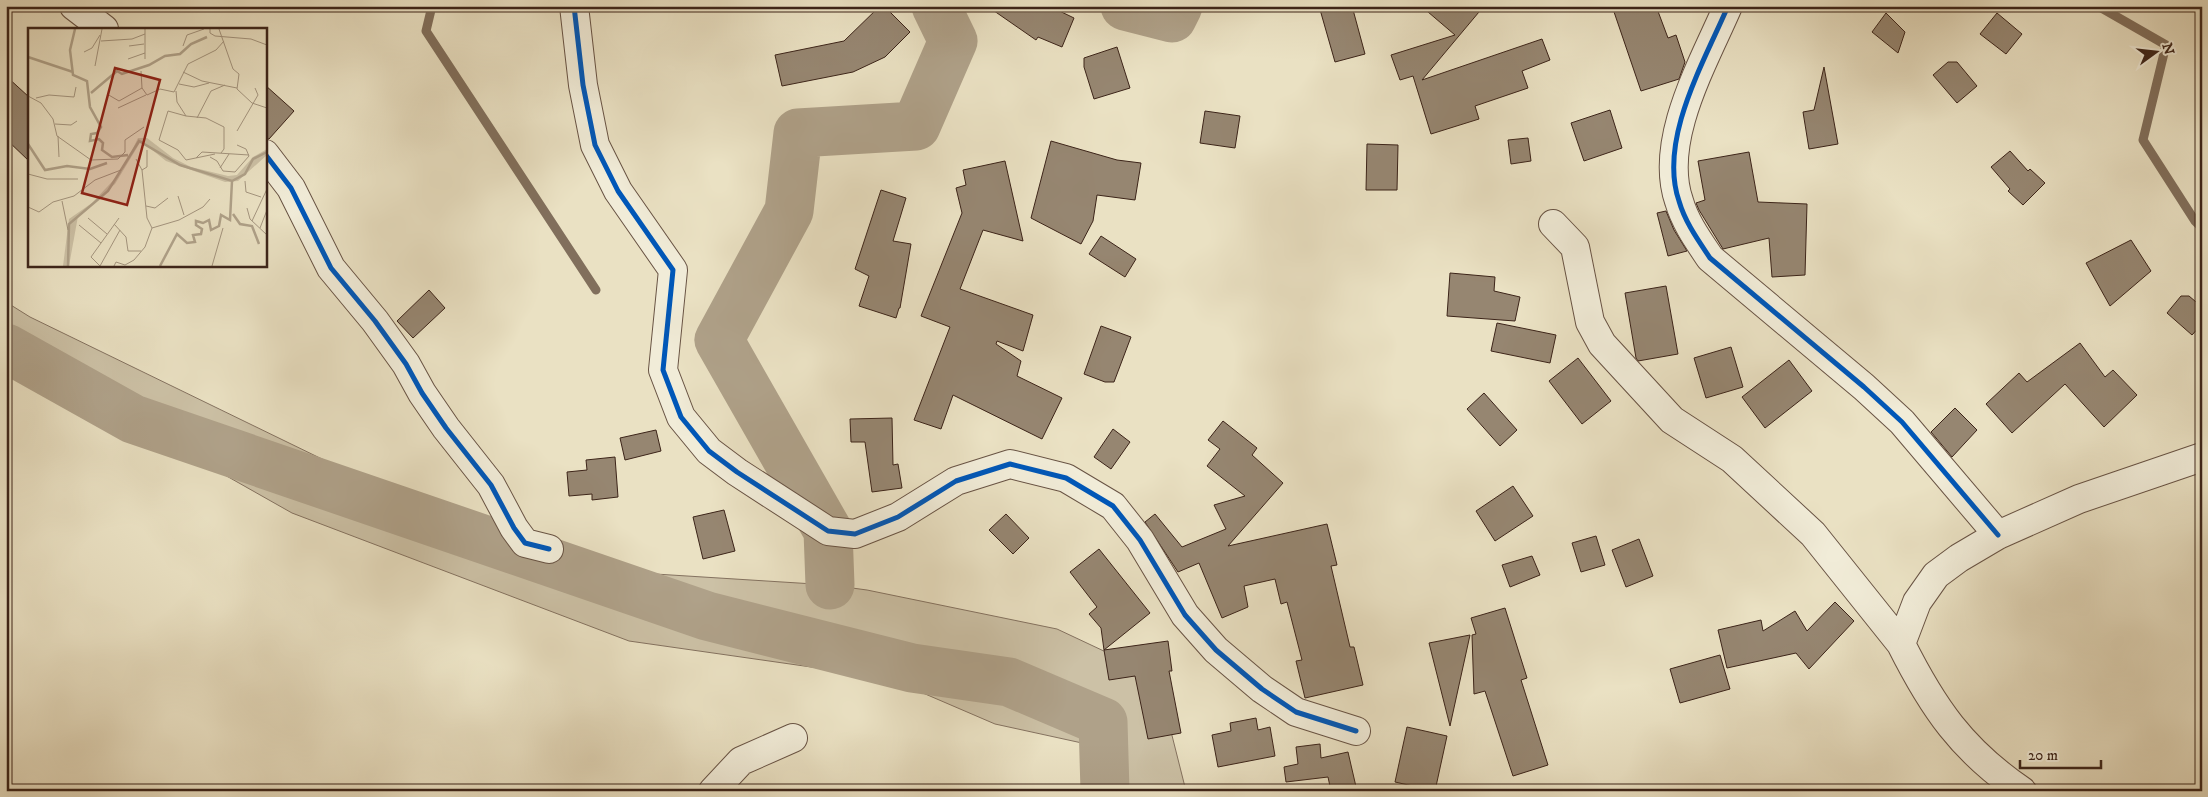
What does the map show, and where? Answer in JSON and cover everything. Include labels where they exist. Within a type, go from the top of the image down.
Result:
[{"type":"street","points":[[74,6],[103,28]]},
{"type":"street","points":[[574,6],[582,85],[595,145],[618,190],[674,270],[663,370],[681,417],[709,451],[737,472],[828,530],[855,534],[898,517],[956,480],[1010,464],[1066,478],[1113,506],[1140,540],[1185,615],[1216,650],[1262,689],[1296,712],[1356,731]]},
{"type":"street","points":[[1728,6],[1681,117],[1674,168],[1678,201],[1695,235],[1716,264],[1864,387],[1902,422],[1998,535]]},
{"type":"street","points":[[266,155],[291,188],[331,268],[375,321],[406,364],[422,393],[446,428],[491,485],[514,528],[525,543],[549,549]]},
{"type":"street","points":[[1553,224],[1574,247],[1590,322],[1602,344],[1672,420],[1732,459],[1813,534],[1901,644],[1922,687],[1955,734],[1993,771],[2022,791]]},
{"type":"street","points":[[1901,644],[1917,602],[1936,575],[1959,558],[1998,535],[2079,499],[2202,457]]},
{"type":"street","points":[[713,791],[741,761],[793,738]]},
{"type":"shaded area","points":[[6,302],[30,317],[544,567],[830,585],[867,590],[1057,629],[1157,676],[1186,791],[1104,791],[1114,750],[995,724],[888,678],[629,641],[292,513],[39,370],[6,348]]},
{"type":"building","points":[[880,6],[884,6],[910,32],[885,57],[853,72],[782,86],[775,55],[844,41]]},
{"type":"building","points":[[987,6],[1049,6],[1074,18],[1062,47],[1038,37],[1036,40]]},
{"type":"building","points":[[1319,6],[1352,6],[1365,54],[1335,62]]},
{"type":"building","points":[[1421,6],[1484,6],[1422,80],[1542,39],[1550,60],[1522,71],[1528,88],[1475,106],[1479,119],[1431,134],[1413,76],[1400,80],[1391,55],[1455,35]]},
{"type":"building","points":[[1612,6],[1656,6],[1668,38],[1676,35],[1685,62],[1679,79],[1641,91]]},
{"type":"building","points":[[1886,13],[1905,32],[1898,53],[1872,32]]},
{"type":"building","points":[[1997,13],[2022,34],[2006,54],[1980,34]]},
{"type":"building","points":[[1117,47],[1130,88],[1094,99],[1084,67],[1084,58]]},
{"type":"building","points":[[1948,62],[1957,62],[1977,86],[1957,103],[1933,75]]},
{"type":"building","points":[[1824,67],[1838,144],[1809,149],[1803,112],[1814,110]]},
{"type":"building","points":[[6,76],[28,96],[28,160],[6,139]]},
{"type":"building","points":[[266,86],[294,111],[269,139],[266,139]]},
{"type":"building","points":[[1610,110],[1622,148],[1584,161],[1571,123]]},
{"type":"building","points":[[1205,111],[1240,116],[1235,148],[1200,143]]},
{"type":"building","points":[[1528,138],[1531,161],[1511,164],[1508,140]]},
{"type":"building","points":[[1051,141],[1117,160],[1141,163],[1135,200],[1097,195],[1093,221],[1081,244],[1031,218]]},
{"type":"building","points":[[1367,144],[1398,145],[1397,190],[1366,190]]},
{"type":"building","points":[[2010,151],[2028,171],[2030,169],[2045,183],[2023,205],[2008,191],[2010,189],[1991,167]]},
{"type":"building","points":[[1749,152],[1758,202],[1807,204],[1805,275],[1772,277],[1769,238],[1723,249],[1699,210],[1696,203],[1705,200],[1698,161]]},
{"type":"building","points":[[1005,161],[1023,241],[983,230],[960,289],[1033,315],[1023,351],[997,341],[996,344],[1021,361],[1017,376],[1062,398],[1042,439],[953,395],[941,429],[914,420],[950,327],[921,316],[962,213],[956,188],[966,185],[963,170]]},
{"type":"building","points":[[881,190],[906,198],[893,241],[911,244],[900,308],[896,318],[859,306],[869,276],[855,269]]},
{"type":"building","points":[[1666,211],[1674,230],[1687,251],[1668,256],[1657,213]]},
{"type":"building","points":[[1101,236],[1136,259],[1125,277],[1089,254]]},
{"type":"building","points":[[2131,240],[2151,271],[2110,306],[2086,263]]},
{"type":"building","points":[[1450,273],[1495,277],[1494,291],[1520,297],[1515,321],[1447,316]]},
{"type":"building","points":[[1666,286],[1678,354],[1638,361],[1625,293]]},
{"type":"building","points":[[429,290],[445,308],[413,338],[397,321]]},
{"type":"building","points":[[2181,296],[2189,296],[2202,307],[2202,324],[2192,335],[2167,313]]},
{"type":"building","points":[[1497,323],[1556,335],[1550,363],[1491,351]]},
{"type":"building","points":[[1101,326],[1131,337],[1114,382],[1105,382],[1084,374]]},
{"type":"building","points":[[2080,343],[2105,377],[2113,370],[2137,395],[2104,427],[2065,384],[2012,433],[1986,404],[2019,373],[2027,382]]},
{"type":"building","points":[[1731,347],[1743,387],[1706,398],[1694,358]]},
{"type":"building","points":[[1578,358],[1611,401],[1582,424],[1549,381]]},
{"type":"building","points":[[1789,360],[1812,391],[1765,428],[1742,397]]},
{"type":"building","points":[[1484,393],[1517,430],[1500,446],[1467,409]]},
{"type":"building","points":[[1955,408],[1977,430],[1952,457],[1931,432]]},
{"type":"building","points":[[892,418],[893,465],[898,464],[902,488],[872,492],[865,442],[851,442],[850,419]]},
{"type":"building","points":[[1223,421],[1257,448],[1252,455],[1283,483],[1228,546],[1327,524],[1337,565],[1331,566],[1350,647],[1354,647],[1363,685],[1305,698],[1296,661],[1302,660],[1287,602],[1281,604],[1275,579],[1244,586],[1248,607],[1222,618],[1199,563],[1178,572],[1145,522],[1155,514],[1182,547],[1226,529],[1214,505],[1245,496],[1207,466],[1220,449],[1208,440]]},
{"type":"building","points":[[1113,429],[1130,442],[1111,469],[1094,457]]},
{"type":"building","points":[[656,430],[661,451],[625,460],[620,438]]},
{"type":"building","points":[[615,457],[618,497],[592,500],[592,494],[569,496],[567,472],[587,470],[586,460]]},
{"type":"building","points":[[1513,486],[1533,516],[1495,541],[1476,511]]},
{"type":"building","points":[[724,510],[735,551],[703,559],[693,517]]},
{"type":"building","points":[[1006,514],[1029,538],[1013,554],[989,530]]},
{"type":"building","points":[[1596,536],[1605,565],[1581,572],[1572,543]]},
{"type":"building","points":[[1639,539],[1653,576],[1626,587],[1612,550]]},
{"type":"building","points":[[1099,549],[1150,613],[1104,650],[1101,628],[1089,614],[1097,607],[1070,572]]},
{"type":"building","points":[[1532,556],[1540,575],[1510,587],[1502,565]]},
{"type":"building","points":[[1835,602],[1854,621],[1809,669],[1796,653],[1727,668],[1718,630],[1761,620],[1763,631],[1795,611],[1807,631]]},
{"type":"building","points":[[1505,608],[1527,678],[1521,680],[1548,765],[1513,776],[1485,691],[1474,694],[1472,635],[1476,634],[1471,618]]},
{"type":"building","points":[[1470,635],[1450,726],[1429,643]]},
{"type":"building","points":[[1168,641],[1172,671],[1169,671],[1181,733],[1148,739],[1135,676],[1109,680],[1104,650]]},
{"type":"building","points":[[1720,655],[1730,689],[1680,703],[1670,669]]},
{"type":"building","points":[[1256,718],[1258,730],[1270,727],[1275,756],[1218,767],[1212,735],[1231,731],[1230,723]]},
{"type":"building","points":[[1407,727],[1447,736],[1435,791],[1395,782]]},
{"type":"building","points":[[1320,744],[1321,758],[1348,752],[1357,791],[1331,791],[1328,777],[1286,782],[1284,767],[1298,764],[1296,747]]},
{"type":"waterway","points":[[432,6],[426,31],[596,290]]},
{"type":"waterway","points":[[830,585],[828,531],[719,340],[789,211],[798,133],[916,126],[953,41],[936,6]]},
{"type":"waterway","points":[[1125,6],[1172,18],[1178,6]]},
{"type":"waterway","points":[[2098,6],[2166,45],[2143,140],[2195,221],[2202,228]]},
{"type":"waterway","points":[[6,348],[133,419],[707,616],[912,668],[1009,682],[1103,722],[1105,791]]},
{"type":"cycle path","points":[[574,6],[583,85],[595,145],[618,191],[673,270],[663,370],[681,417],[709,451],[737,472],[828,531],[855,534],[898,517],[956,481],[1010,464],[1066,478],[1113,506],[1140,540],[1185,615],[1216,650],[1262,689],[1296,712],[1356,731]]},
{"type":"cycle path","points":[[1728,6],[1696,76],[1679,127],[1674,153],[1674,177],[1679,201],[1688,224],[1710,258],[1864,387],[1902,422],[1998,535]]},
{"type":"cycle path","points":[[266,155],[291,188],[331,268],[375,321],[406,364],[422,393],[446,428],[491,485],[514,528],[525,543],[549,549]]}]
